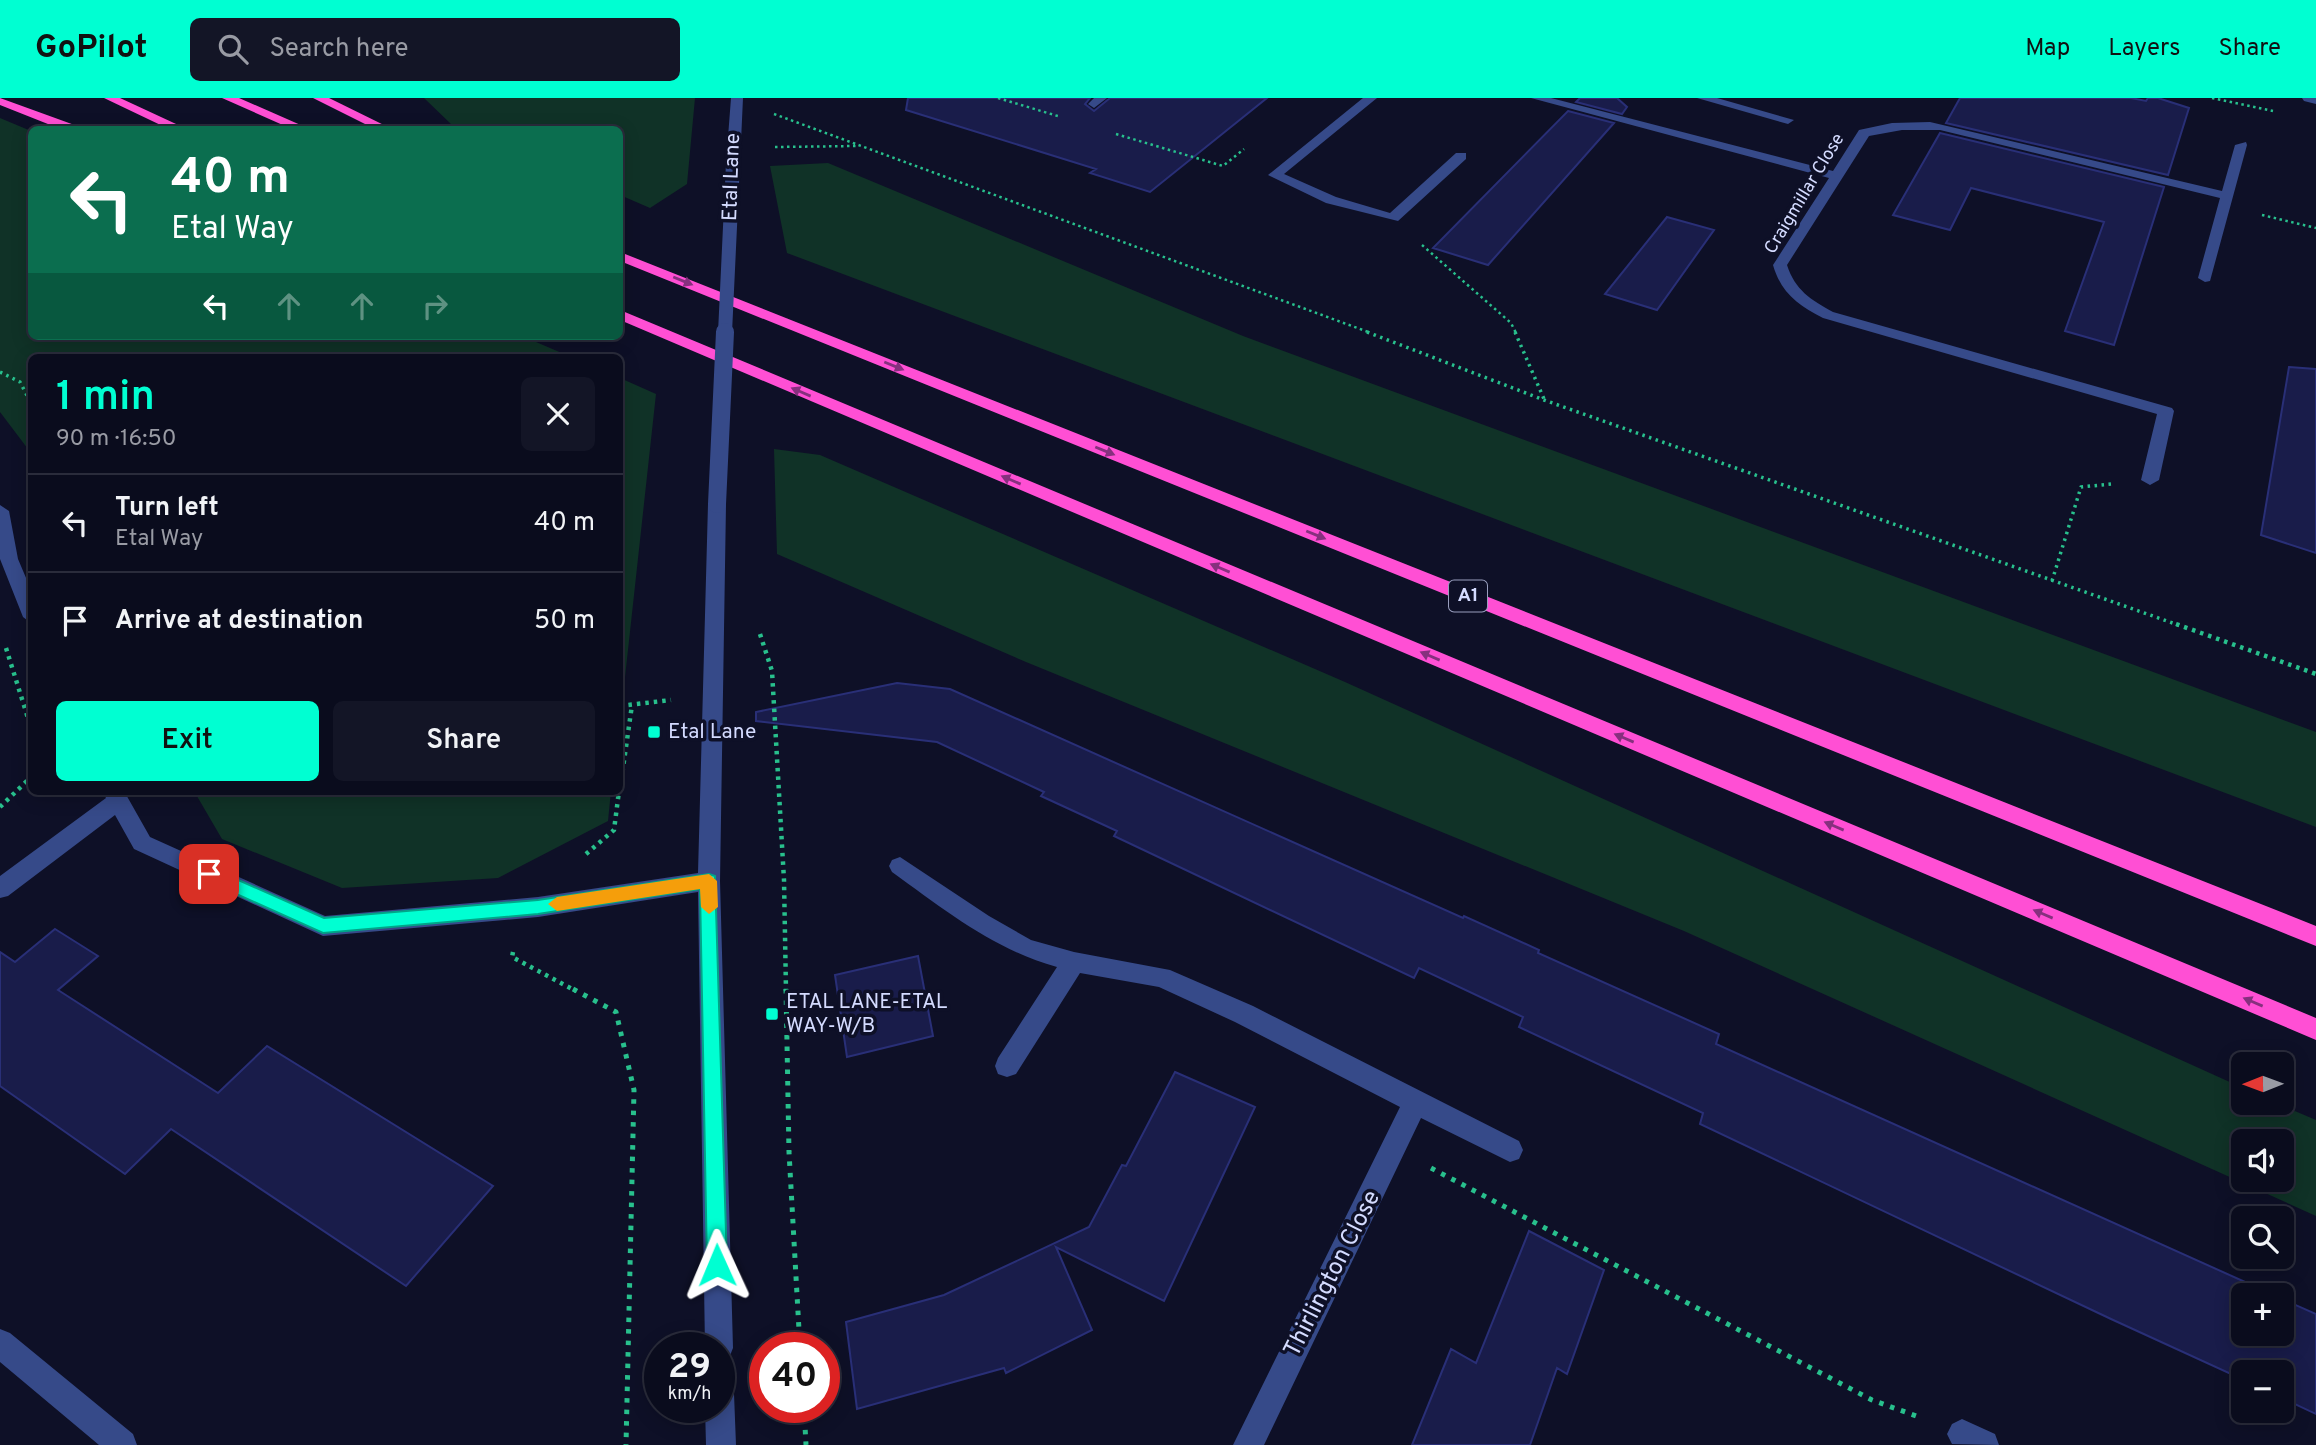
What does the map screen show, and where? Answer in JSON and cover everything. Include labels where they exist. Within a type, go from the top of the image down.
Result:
[{"type":"highway","points":[[110,98],[174,126]]},
{"type":"highway","points":[[228,98],[296,126]]},
{"type":"highway","points":[[319,98],[379,126]]},
{"type":"highway","points":[[0,101],[66,126]]},
{"type":"highway","name":"A1","points":[[623,257],[2316,936]]},
{"type":"highway","points":[[623,316],[2316,1029]]},
{"type":"street","name":"Etal Lane","points":[[719,1332],[709,881],[717,504],[737,98]]},
{"type":"street","points":[[1371,98],[1275,175],[1331,200],[1393,218],[1461,156]]},
{"type":"street","points":[[1537,98],[1837,176]]},
{"type":"street","points":[[1577,109],[1588,98]]},
{"type":"street","points":[[1703,98],[1788,120]]},
{"type":"street","points":[[2308,98],[2316,100]]},
{"type":"street","name":"Craigmillar Close","points":[[2150,480],[2166,411],[1828,314],[1801,300],[1784,284],[1780,265],[1864,133],[1909,124],[1940,126],[2226,201]]},
{"type":"street","points":[[2205,278],[2241,145]]},
{"type":"street","points":[[0,511],[9,559],[28,607]]},
{"type":"street","points":[[0,888],[116,796],[142,843],[323,926],[523,908],[709,881]]},
{"type":"street","points":[[900,866],[981,923],[1025,948],[1074,962],[1162,977],[1244,1014],[1510,1150]]},
{"type":"street","points":[[1007,1066],[1074,962]]},
{"type":"street","name":"Thirlington Close","points":[[1248,1445],[1416,1102]]},
{"type":"street","points":[[0,1343],[122,1445]]},
{"type":"street","points":[[720,1423],[721,1445]]},
{"type":"path","points":[[998,98],[1064,118]]},
{"type":"path","points":[[2212,98],[2279,112]]},
{"type":"path","points":[[767,111],[1256,289],[1544,400],[2316,674]]},
{"type":"path","points":[[1104,130],[1223,166],[1244,149]]},
{"type":"path","points":[[763,147],[862,146]]},
{"type":"path","points":[[2226,201],[2316,228]]},
{"type":"path","points":[[1393,218],[1511,323],[1544,400]]},
{"type":"path","points":[[0,372],[20,382],[28,397]]},
{"type":"path","points":[[2052,581],[2081,487],[2150,480]]},
{"type":"path","points":[[755,620],[772,671],[773,685],[784,880],[789,1152],[799,1332]]},
{"type":"path","points":[[4,640],[28,718]]},
{"type":"path","points":[[623,764],[632,705]]},
{"type":"path","points":[[0,807],[28,781]]},
{"type":"path","points":[[583,856],[614,830],[618,795]]},
{"type":"path","points":[[523,908],[512,957],[616,1012],[634,1090],[626,1445]]},
{"type":"path","points":[[1395,1149],[1872,1400],[1973,1439]]},
{"type":"path","points":[[805,1423],[806,1445]]},
{"type":"green space","points":[[424,98],[695,98],[687,184],[650,208],[623,196],[623,126],[451,124]]},
{"type":"green space","points":[[0,118],[28,130],[28,340],[531,340],[564,354],[28,354],[28,449],[0,412]]},
{"type":"green space","points":[[828,163],[1243,336],[2316,732],[2316,827],[787,253],[770,166]]},
{"type":"green space","points":[[623,379],[656,394],[623,696]]},
{"type":"green space","points":[[774,449],[820,455],[1345,682],[2231,1083],[2231,1115],[2294,1115],[2294,1111],[2316,1120],[2316,1216],[2263,1192],[2294,1192],[2294,1129],[2231,1129],[2231,1178],[1684,931],[1026,662],[777,554]]},
{"type":"green space","points":[[196,795],[611,795],[608,821],[498,878],[342,888],[222,839]]},
{"type":"building","points":[[908,98],[1090,98],[1085,104],[1094,111],[1110,98],[1267,98],[1150,192],[1090,173],[1096,169],[906,110]]},
{"type":"building","points":[[1580,98],[1617,98],[1627,107],[1622,114],[1576,102]]},
{"type":"building","points":[[1960,98],[2131,98],[2146,101],[2148,98],[2158,98],[2189,108],[2168,175],[1946,123]]},
{"type":"building","points":[[1568,111],[1614,123],[1488,265],[1433,248]]},
{"type":"building","points":[[1940,133],[2164,187],[2114,345],[2065,331],[2104,222],[1971,188],[1950,230],[1893,215]]},
{"type":"building","points":[[1667,217],[1714,230],[1657,310],[1605,294]]},
{"type":"building","points":[[2289,367],[2316,369],[2316,553],[2261,535]]},
{"type":"building","points":[[897,683],[950,689],[1463,918],[1464,916],[1539,950],[1538,953],[1719,1034],[1716,1044],[2247,1283],[2231,1283],[2231,1346],[2294,1346],[2294,1304],[2316,1314],[2316,1414],[2294,1404],[2294,1360],[2231,1360],[2231,1374],[1700,1124],[1703,1113],[1519,1027],[1523,1017],[1419,968],[1414,978],[1114,836],[1117,831],[1041,796],[1044,792],[937,742],[756,721],[756,712]]},
{"type":"building","points":[[55,929],[98,956],[58,990],[218,1093],[267,1046],[493,1186],[406,1286],[171,1129],[125,1174],[0,1086],[0,952],[15,962]]},
{"type":"building","points":[[918,956],[933,1036],[847,1057],[835,975]]},
{"type":"building","points":[[1175,1072],[1255,1107],[1164,1301],[1056,1247],[1092,1330],[1006,1373],[1004,1368],[857,1409],[846,1322],[944,1295],[1089,1227],[1122,1165],[1126,1166]]},
{"type":"building","points":[[1529,1231],[1604,1270],[1567,1374],[1557,1368],[1530,1445],[1412,1445],[1451,1349],[1476,1363]]},
{"type":"slow traffic","points":[[557,904],[709,881],[709,907]]},
{"type":"place","name":"Etal Lane","points":[[654,732]]},
{"type":"place","name":"ETAL LANE-ETAL WAY-W/B","points":[[772,1014]]},
{"type":"route","points":[[209,874],[323,926],[538,907],[709,881],[717,1265]]}]
